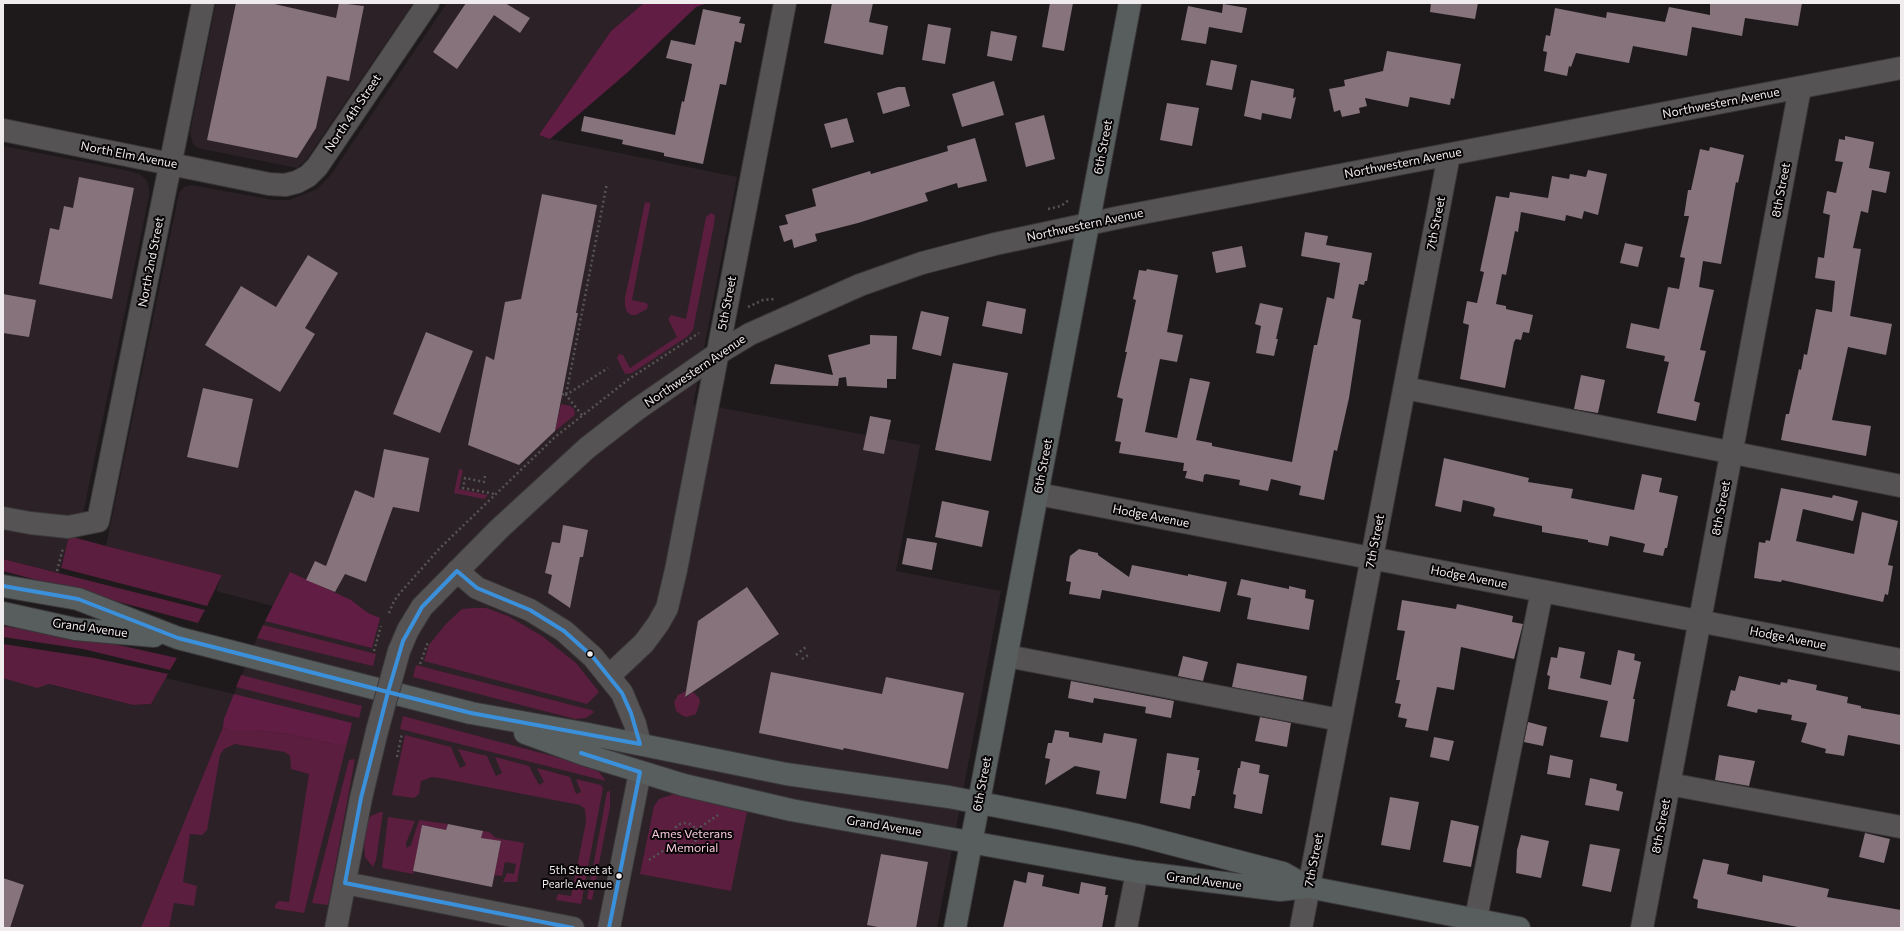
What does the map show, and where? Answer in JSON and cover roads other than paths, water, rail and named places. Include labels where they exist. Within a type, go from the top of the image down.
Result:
[{"type":"main road","name":"6th Street","points":[[955,928],[1130,3]]},
{"type":"main road","name":"Grand Avenue","points":[[3,586],[78,599],[178,638],[471,714],[588,734],[786,774],[979,803],[1137,835],[1283,873],[1308,887],[1474,923],[1519,928]]},
{"type":"main road","name":"Grand Avenue","points":[[3,613],[75,629],[178,638]]},
{"type":"main road","name":"Grand Avenue","points":[[471,714],[583,754],[640,772],[727,796],[791,810],[971,841],[1136,872],[1280,890],[1308,887]]},
{"type":"street","name":"North 2nd Street","points":[[3,518],[30,523],[68,527],[98,521],[203,3]]},
{"type":"street","name":"North 4th Street","points":[[255,180],[285,185],[297,182],[308,176],[317,167],[428,3]]},
{"type":"street","name":"5th Street","points":[[609,676],[644,643],[658,624],[667,608],[676,570],[785,3]]},
{"type":"street","name":"Northwestern Avenue","points":[[336,928],[361,798],[377,732],[399,651],[408,630],[422,607],[538,492],[587,448],[636,410],[717,354],[750,334],[860,285],[915,266],[995,244],[1089,224],[1901,68]]},
{"type":"street","name":"8th Street","points":[[1642,928],[1800,88]]},
{"type":"street","name":"North Elm Avenue","points":[[3,130],[255,180]]},
{"type":"street","name":"7th Street","points":[[1301,928],[1449,155]]},
{"type":"street","points":[[1404,388],[1901,486]]},
{"type":"street","name":"Hodge Avenue","points":[[1038,494],[1901,660]]},
{"type":"street","points":[[457,571],[476,588],[530,610],[564,632],[593,658],[622,692],[635,724],[640,744]]},
{"type":"street","points":[[1474,923],[1542,591]]},
{"type":"street","points":[[1007,656],[1340,720]]},
{"type":"street","points":[[609,928],[640,772]]},
{"type":"street","points":[[1669,784],[1901,827]]},
{"type":"street","points":[[1126,928],[1136,872]]},
{"type":"street","points":[[345,883],[573,928]]},
{"type":"place","name":"5th Street at Pearle Avenue","points":[[619,876]]},
{"type":"park label","name":"Ames Veterans Memorial","points":[[692,841]]}]
